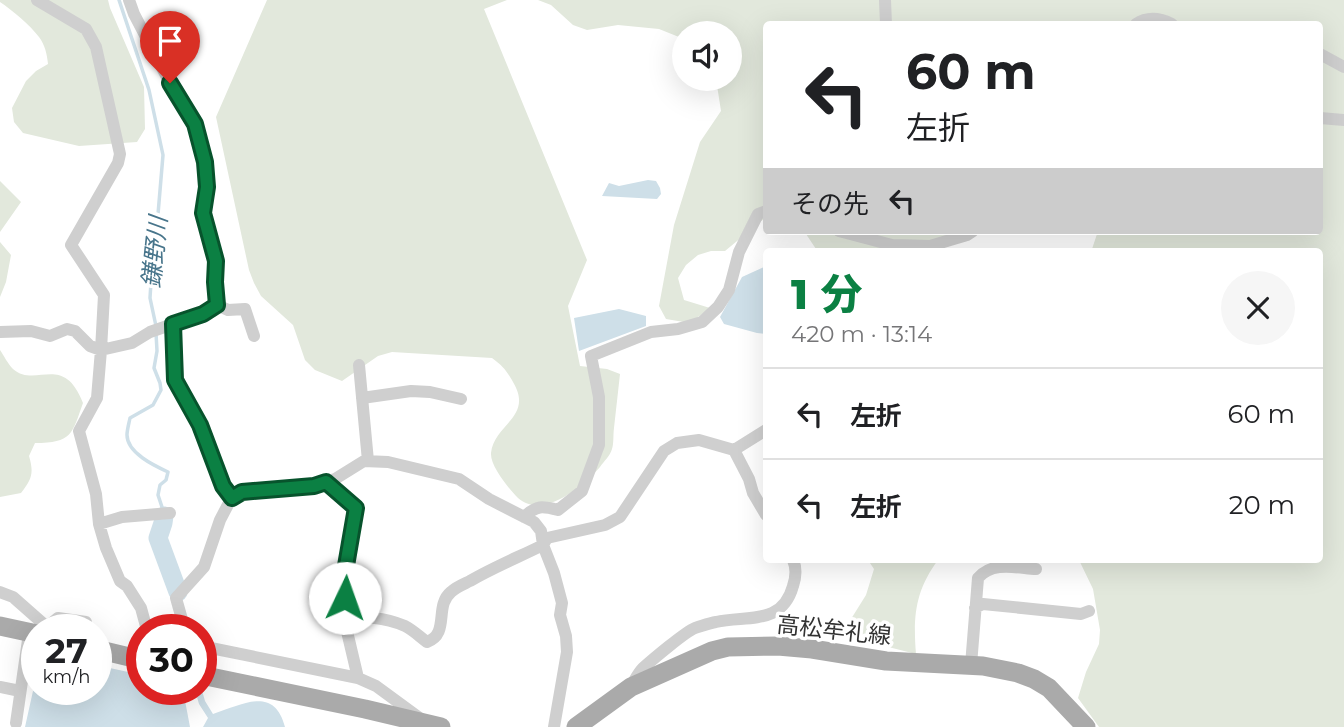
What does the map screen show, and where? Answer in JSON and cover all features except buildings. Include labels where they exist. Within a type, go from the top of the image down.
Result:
[{"type":"main road","points":[[0,626],[21,631]]},
{"type":"main road","name":"高松牟礼線","points":[[576,727],[631,687],[712,651],[728,647],[778,646],[886,662],[971,665],[1018,673],[1049,688],[1086,727]]},
{"type":"main road","points":[[217,678],[434,725]]},
{"type":"street","points":[[37,0],[86,29],[96,47],[120,154],[118,163],[71,245],[104,295],[97,398],[79,431],[96,494],[99,524],[106,548],[120,581],[127,586],[143,614]]},
{"type":"street","points":[[129,0],[170,83],[195,124],[205,162],[207,187],[203,213],[216,261],[217,305]]},
{"type":"street","points":[[885,0],[886,21]]},
{"type":"street","points":[[1141,21],[1152,18],[1162,21]]},
{"type":"street","points":[[1323,56],[1344,66]]},
{"type":"street","points":[[1323,118],[1344,120]]},
{"type":"street","points":[[524,517],[542,506],[558,510],[582,491],[599,445],[600,397],[591,356],[652,332],[678,329],[702,322],[718,307],[729,290],[739,252],[758,214],[763,212]]},
{"type":"street","points":[[855,235],[891,245],[920,248]]},
{"type":"street","points":[[932,248],[967,235]]},
{"type":"street","points":[[0,332],[30,331],[50,336],[66,329],[75,331],[90,346],[101,350],[132,343],[154,330],[203,314],[217,305]]},
{"type":"street","points":[[217,305],[228,310],[245,309],[254,336]]},
{"type":"street","points":[[173,324],[175,380],[200,425],[223,486],[232,498]]},
{"type":"street","points":[[359,365],[368,461]]},
{"type":"street","points":[[362,398],[420,391],[461,398]]},
{"type":"street","points":[[734,450],[763,432]]},
{"type":"street","points":[[358,678],[345,623],[353,619],[375,618],[407,627],[427,642],[435,639],[439,635],[442,610],[449,593],[544,545],[547,538],[605,525],[621,517],[664,451],[677,443],[699,440],[734,450],[763,511]]},
{"type":"street","points":[[180,614],[176,598],[204,568],[220,520],[232,498],[242,492],[314,486],[335,479],[364,461],[388,462],[459,479],[489,499],[534,522],[541,531],[562,603],[560,615],[566,636],[567,652],[554,727]]},
{"type":"street","points":[[326,482],[356,508],[343,583],[347,612],[353,619]]},
{"type":"street","points":[[99,524],[122,517],[170,513]]},
{"type":"street","points":[[631,687],[641,669],[692,629],[716,622],[765,617],[777,612],[792,591],[796,577],[795,563]]},
{"type":"street","points":[[971,665],[978,578],[984,571],[998,567],[1036,569]]},
{"type":"street","points":[[0,592],[13,597],[32,614]]},
{"type":"street","points":[[975,608],[983,604],[1081,614],[1089,611]]},
{"type":"street","points":[[217,649],[358,678],[376,686],[434,725]]},
{"type":"street","points":[[0,687],[20,691]]},
{"type":"street","points":[[16,723],[21,687]]},
{"type":"shaded area","points":[[0,0],[108,0],[144,87],[145,129],[137,142],[79,146],[23,133],[14,122],[12,108],[26,81],[48,64],[47,57],[43,43],[35,32]]},
{"type":"shaded area","points":[[267,0],[507,0],[484,9],[587,260],[568,306],[580,366],[607,369],[620,374],[611,452],[593,475],[574,491],[551,503],[528,504],[514,494],[501,477],[491,453],[494,443],[519,404],[513,382],[504,368],[492,358],[392,352],[378,356],[342,381],[315,370],[305,360],[293,325],[261,296],[249,270],[216,117]]},
{"type":"shaded area","points":[[538,0],[1344,0],[1344,727],[1099,727],[1078,698],[1099,644],[1100,630],[1093,589],[1080,563],[1323,563],[1323,248],[1092,248],[1097,235],[1323,235],[1323,21],[763,21],[763,219],[725,251],[698,255],[686,265],[678,278],[684,300],[710,308],[690,323],[666,319],[659,306],[674,225],[700,142],[721,111],[718,91],[742,91],[742,21],[672,21],[672,34],[659,29],[618,25],[587,30],[573,25],[551,5]]},
{"type":"shaded area","points":[[0,181],[21,202],[0,232]]},
{"type":"shaded area","points":[[656,181],[660,188],[661,194],[657,199],[602,196],[609,183],[619,186]]},
{"type":"shaded area","points":[[807,235],[950,235],[922,248],[815,248]]},
{"type":"shaded area","points":[[0,242],[11,255],[0,297]]},
{"type":"shaded area","points":[[763,267],[763,334],[724,324],[720,317],[742,277]]},
{"type":"shaded area","points":[[619,309],[646,316],[646,326],[579,351],[574,318]]},
{"type":"shaded area","points":[[0,350],[11,367],[22,374],[58,375],[67,379],[83,403],[69,435],[57,441],[35,443],[29,456],[31,476],[21,493],[0,497]]},
{"type":"shaded area","points":[[870,563],[936,563],[924,583],[917,605],[916,654],[841,635],[866,595],[874,569]]},
{"type":"shaded area","points":[[112,668],[126,672],[126,705],[186,705],[190,727],[25,727],[30,705],[112,705]]},
{"type":"shaded area","points":[[265,702],[280,714],[285,727],[203,727],[208,718],[200,705],[207,705],[213,714],[246,703]]},
{"type":"waterway","name":"鎌野川","points":[[119,0],[149,90],[163,155],[157,226],[159,243],[152,266],[150,298],[156,326]]},
{"type":"waterway","name":"鎌野川","points":[[156,333],[154,368],[161,390],[153,405],[130,418],[127,435],[128,442],[137,453],[168,472],[166,480],[160,485],[158,495],[163,510]]},
{"type":"waterway","name":"鎌野川","points":[[164,516],[158,538],[178,592]]},
{"type":"route","points":[[170,83],[195,124],[205,162],[207,187],[203,213],[216,261],[217,305],[203,314],[173,324],[175,380],[200,425],[223,486],[232,498],[242,492],[314,486],[326,482],[356,508],[343,583],[345,598]]}]
